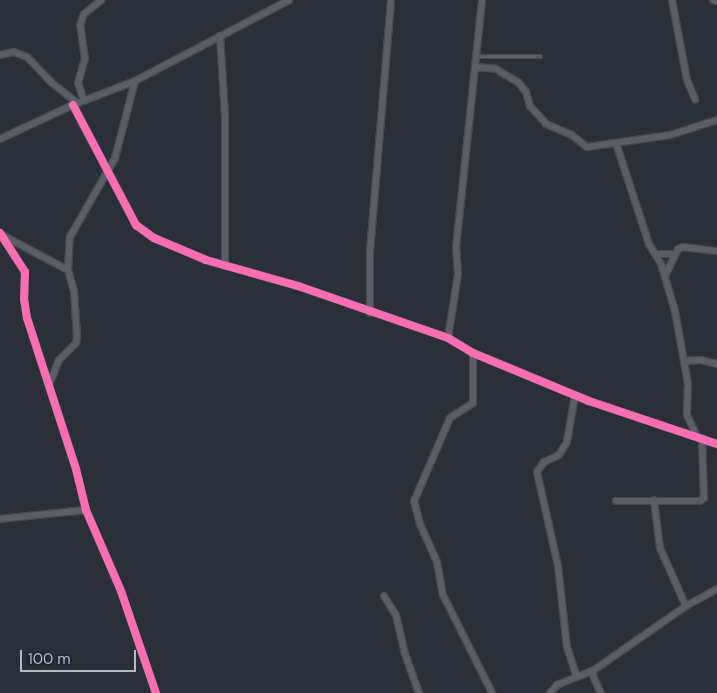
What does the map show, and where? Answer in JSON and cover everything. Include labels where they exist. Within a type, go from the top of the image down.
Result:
[{"type":"street","points":[[101,0],[84,14],[80,25],[85,59],[78,83],[78,103],[108,174],[136,225],[154,238],[225,266],[298,286],[448,338],[473,353],[575,395],[717,444]]},
{"type":"street","points":[[0,140],[78,103],[135,81],[289,0]]},
{"type":"street","points":[[370,312],[370,251],[392,0]]},
{"type":"street","points":[[448,338],[458,274],[456,248],[482,0]]},
{"type":"street","points":[[672,0],[686,80],[695,99]]},
{"type":"street","points":[[713,0],[717,1]]},
{"type":"street","points":[[220,36],[225,115],[225,266]]},
{"type":"street","points":[[0,55],[14,52],[27,57],[52,83],[78,103]]},
{"type":"street","points":[[475,67],[496,69],[518,82],[526,92],[530,106],[546,124],[572,135],[587,147],[670,135],[717,120]]},
{"type":"street","points":[[49,387],[59,360],[76,343],[77,337],[74,291],[68,270],[68,254],[74,226],[108,174],[116,158],[135,81]]},
{"type":"street","points":[[616,143],[649,244],[656,254],[665,276],[688,384],[687,415],[699,437],[704,498],[700,500],[616,501]]},
{"type":"street","points":[[0,233],[68,270]]},
{"type":"street","points":[[0,233],[25,272],[24,299],[27,318],[76,468],[86,510],[121,591],[156,693]]},
{"type":"street","points":[[656,254],[673,254],[683,247],[717,251]]},
{"type":"street","points":[[665,276],[673,254]]},
{"type":"street","points":[[473,353],[473,404],[450,418],[414,501],[437,562],[443,594],[492,693]]},
{"type":"street","points":[[684,361],[700,360],[717,364]]},
{"type":"street","points":[[575,395],[567,442],[559,455],[544,462],[537,472],[558,566],[568,647],[577,677]]},
{"type":"street","points":[[654,500],[660,548],[686,606]]},
{"type":"street","points":[[0,519],[86,510]]},
{"type":"street","points":[[550,693],[557,685],[591,671],[686,606],[717,589]]},
{"type":"street","points":[[384,596],[396,616],[404,651],[419,693]]},
{"type":"street","points":[[591,671],[601,693]]},
{"type":"lane","points":[[476,56],[540,56]]},
{"type":"cycle path","points":[[73,105],[136,225],[154,238],[206,260],[298,286],[448,338],[473,353],[589,401],[717,444]]},
{"type":"cycle path","points":[[0,233],[25,272],[24,299],[27,318],[76,469],[86,510],[121,591],[156,693]]}]
